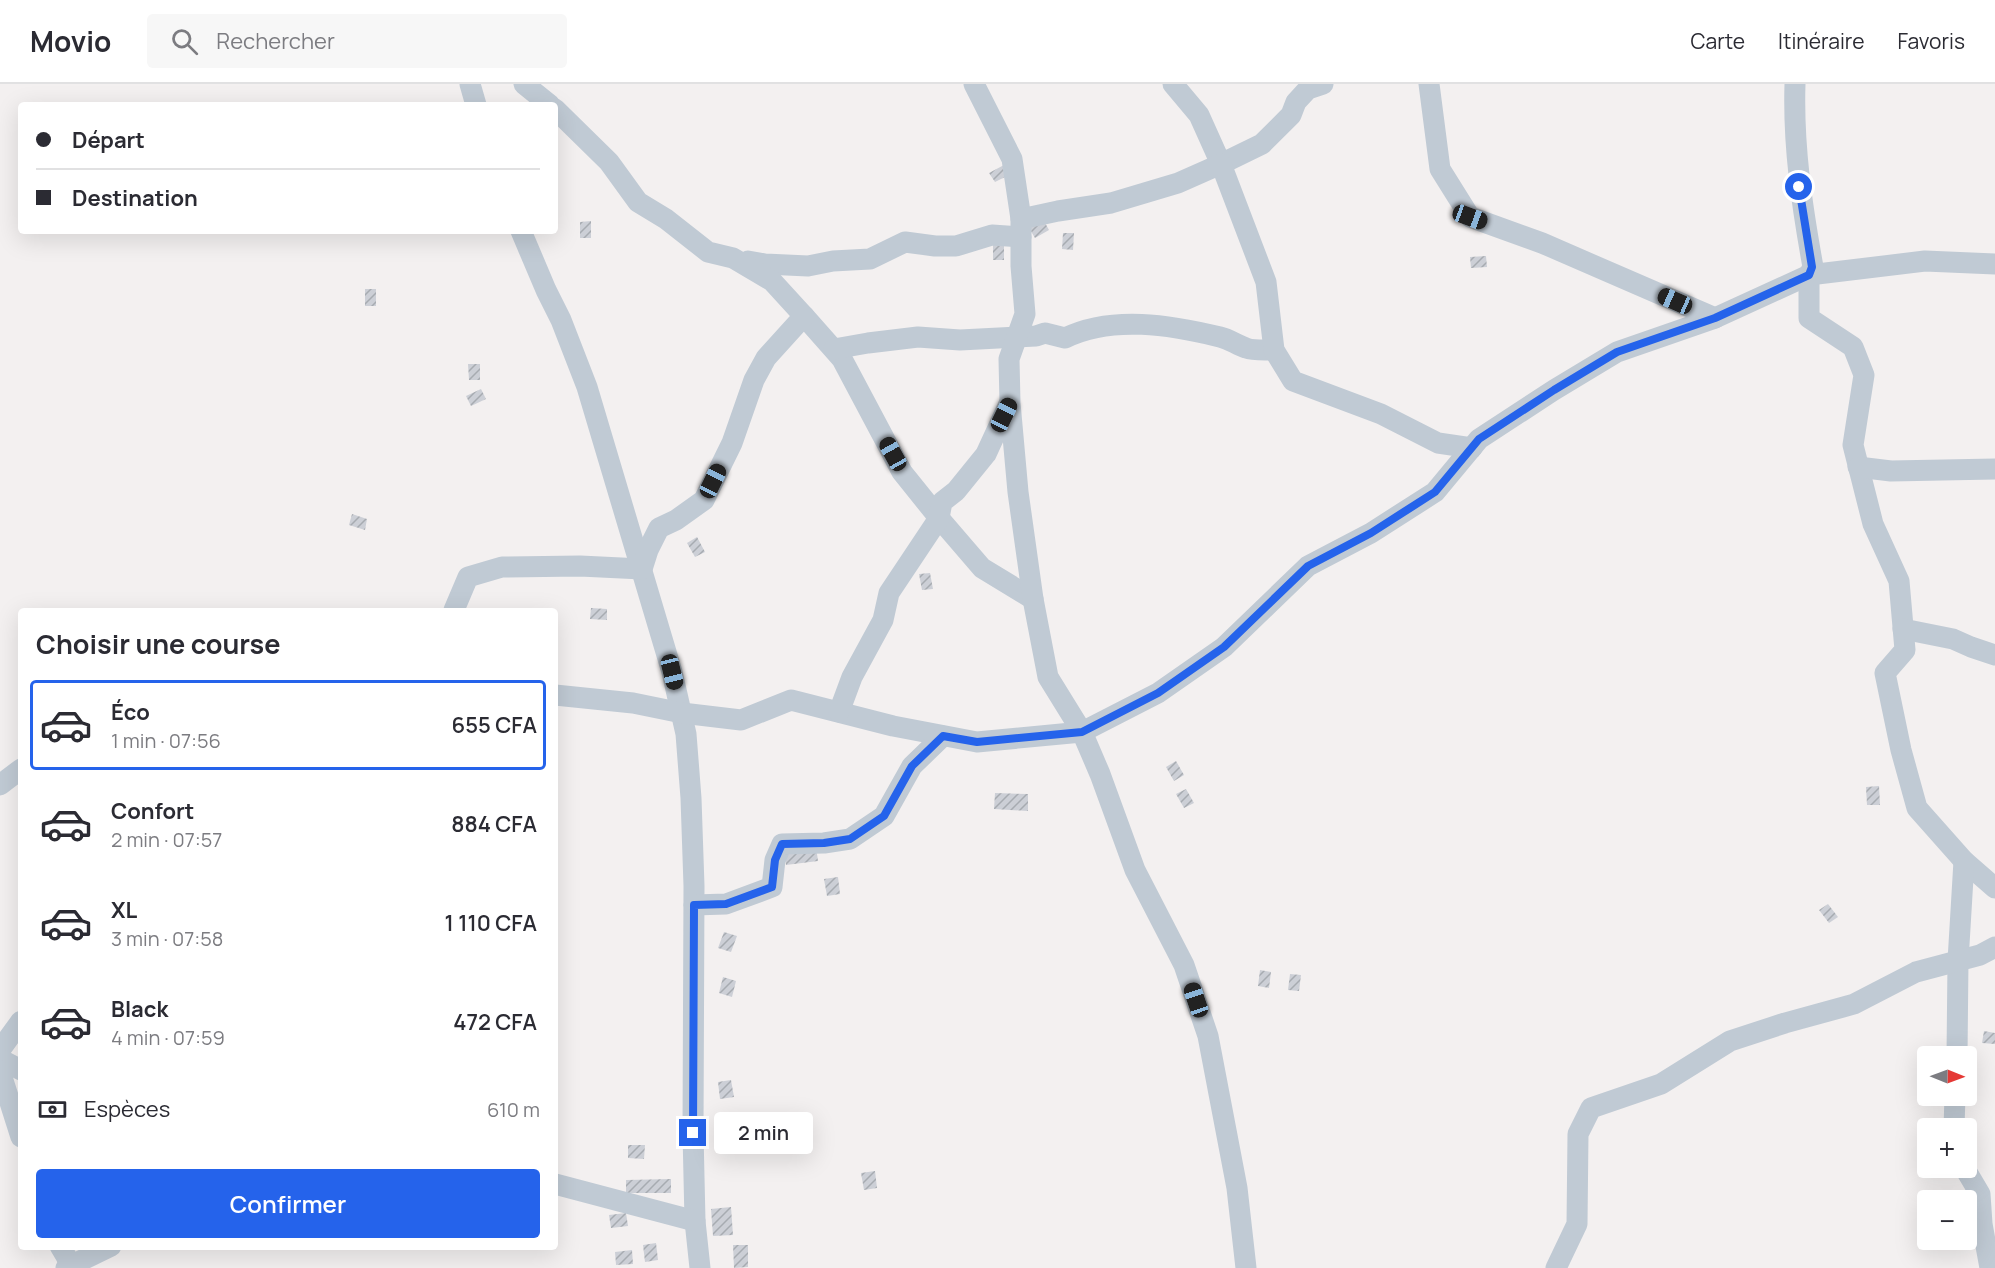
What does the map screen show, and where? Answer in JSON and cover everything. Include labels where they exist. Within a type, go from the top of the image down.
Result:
[{"type":"street","points":[[470,84],[475,102]]},
{"type":"street","points":[[524,84],[546,102]]},
{"type":"street","points":[[974,84],[1012,159],[1021,228],[1025,314],[1009,359],[1010,403],[1018,492],[1033,599],[1048,677],[1082,732],[1135,870],[1184,965],[1208,1036],[1237,1188],[1246,1268]]},
{"type":"street","points":[[1173,84],[1199,115],[1221,164],[1266,282],[1274,350],[1293,381],[1381,414],[1438,443],[1472,448]]},
{"type":"street","points":[[558,112],[609,162],[638,202],[666,219],[708,252],[765,264],[808,266],[853,259],[870,259],[905,243],[956,246],[1021,228],[1058,211],[1111,203],[1178,183],[1262,144],[1291,115],[1296,102],[1308,89],[1323,84]]},
{"type":"street","points":[[1429,84],[1440,169],[1470,217],[1542,243],[1715,318]]},
{"type":"street","points":[[1795,84],[1794,109],[1799,187],[1812,267],[1809,275],[1809,318],[1852,347],[1864,375],[1853,445],[1873,524],[1899,581],[1905,650],[1885,673],[1900,750],[1917,808],[1964,861],[1995,888]]},
{"type":"street","points":[[522,234],[561,320],[587,387],[642,569],[682,713],[691,789],[694,905],[693,1133],[700,1268]]},
{"type":"street","points":[[733,258],[772,281],[834,349],[842,359],[902,472],[982,568],[1033,599]]},
{"type":"street","points":[[558,695],[633,703],[682,713],[741,720],[791,700],[893,726],[977,742],[1082,732],[1158,693],[1224,647],[1308,566],[1371,533],[1435,492],[1479,439],[1617,352],[1715,318],[1809,275],[1925,261],[1995,264]]},
{"type":"street","points":[[642,569],[659,528],[676,520],[704,500],[732,443],[754,380],[766,358],[804,316]]},
{"type":"street","points":[[834,349],[918,337],[960,340],[1045,333],[1065,338],[1098,326],[1134,325],[1185,329],[1224,338],[1248,349],[1274,350]]},
{"type":"street","points":[[839,712],[852,677],[883,620],[889,593],[939,518],[942,502],[956,491],[986,454],[1010,403]]},
{"type":"street","points":[[1858,467],[1891,471],[1995,469]]},
{"type":"street","points":[[454,608],[468,577],[502,567],[580,566],[642,569]]},
{"type":"street","points":[[1903,629],[1953,639],[1995,655]]},
{"type":"street","points":[[694,905],[726,904],[772,887],[775,860],[782,844],[824,843],[850,839],[884,816],[912,766],[943,736]]},
{"type":"street","points":[[0,785],[18,771]]},
{"type":"street","points":[[1957,1046],[1958,961],[1964,861]]},
{"type":"street","points":[[1556,1268],[1577,1224],[1578,1134],[1591,1108],[1661,1084],[1730,1041],[1854,1004],[1916,972],[1980,955],[1995,947]]},
{"type":"street","points":[[0,1050],[18,1026]]},
{"type":"street","points":[[0,1059],[18,1068]]},
{"type":"street","points":[[0,1071],[18,1128]]},
{"type":"street","points":[[1971,1178],[1980,1194],[1982,1224],[1990,1268]]},
{"type":"street","points":[[558,1185],[696,1221]]},
{"type":"street","points":[[62,1250],[70,1267],[103,1250]]},
{"type":"building","points":[[1004,165],[1009,175],[995,182],[989,173]]},
{"type":"building","points":[[591,221],[591,238],[580,238],[580,222]]},
{"type":"building","points":[[1044,221],[1049,230],[1035,238],[1029,228]]},
{"type":"building","points":[[1063,233],[1074,233],[1073,250],[1062,249]]},
{"type":"building","points":[[993,243],[1004,243],[1004,260],[993,260]]},
{"type":"building","points":[[1486,256],[1487,267],[1471,268],[1470,257]]},
{"type":"building","points":[[365,289],[376,289],[376,306],[365,306]]},
{"type":"building","points":[[468,364],[480,364],[480,380],[469,380]]},
{"type":"building","points":[[481,389],[486,399],[471,406],[466,396]]},
{"type":"building","points":[[352,514],[367,519],[365,530],[349,525]]},
{"type":"building","points":[[697,537],[705,552],[695,557],[687,543]]},
{"type":"building","points":[[930,573],[933,589],[922,590],[919,574]]},
{"type":"building","points":[[591,608],[607,609],[607,620],[590,619]]},
{"type":"building","points":[[1176,761],[1184,775],[1174,781],[1166,767]]},
{"type":"building","points":[[1879,786],[1880,805],[1867,805],[1866,787]]},
{"type":"building","points":[[1186,789],[1194,803],[1184,808],[1176,794]]},
{"type":"building","points":[[995,793],[1028,794],[1028,811],[994,809]]},
{"type":"building","points":[[816,847],[818,861],[786,865],[784,851]]},
{"type":"building","points":[[838,877],[840,894],[827,896],[824,879]]},
{"type":"building","points":[[1828,904],[1838,917],[1829,923],[1819,910]]},
{"type":"building","points":[[724,932],[737,936],[731,952],[718,948]]},
{"type":"building","points":[[1260,970],[1271,972],[1269,988],[1258,986]]},
{"type":"building","points":[[1290,974],[1301,975],[1299,991],[1288,990]]},
{"type":"building","points":[[723,977],[736,981],[732,997],[719,993]]},
{"type":"building","points":[[1984,1031],[1995,1033],[1995,1044],[1982,1043]]},
{"type":"building","points":[[731,1080],[734,1097],[720,1099],[718,1082]]},
{"type":"building","points":[[723,1113],[738,1113],[738,1137],[723,1137]]},
{"type":"building","points":[[755,1128],[767,1128],[767,1142],[754,1142]]},
{"type":"building","points":[[628,1145],[645,1145],[644,1159],[628,1158]]},
{"type":"building","points":[[875,1171],[877,1188],[864,1190],[861,1173]]},
{"type":"building","points":[[671,1179],[671,1193],[626,1193],[626,1180]]},
{"type":"building","points":[[731,1207],[733,1235],[713,1236],[711,1209]]},
{"type":"building","points":[[626,1213],[628,1226],[611,1228],[609,1215]]},
{"type":"building","points":[[656,1243],[658,1260],[645,1262],[643,1245]]},
{"type":"building","points":[[733,1245],[748,1245],[748,1267],[734,1268]]},
{"type":"building","points":[[632,1250],[633,1264],[616,1265],[615,1252]]},
{"type":"route","points":[[693,1133],[694,905],[726,904],[772,887],[775,860],[782,844],[824,843],[850,839],[884,816],[912,766],[943,736],[977,742],[1082,732],[1158,693],[1224,647],[1308,566],[1371,533],[1435,492],[1479,439],[1554,390],[1617,352],[1715,318],[1809,275],[1812,267],[1799,187]]}]
